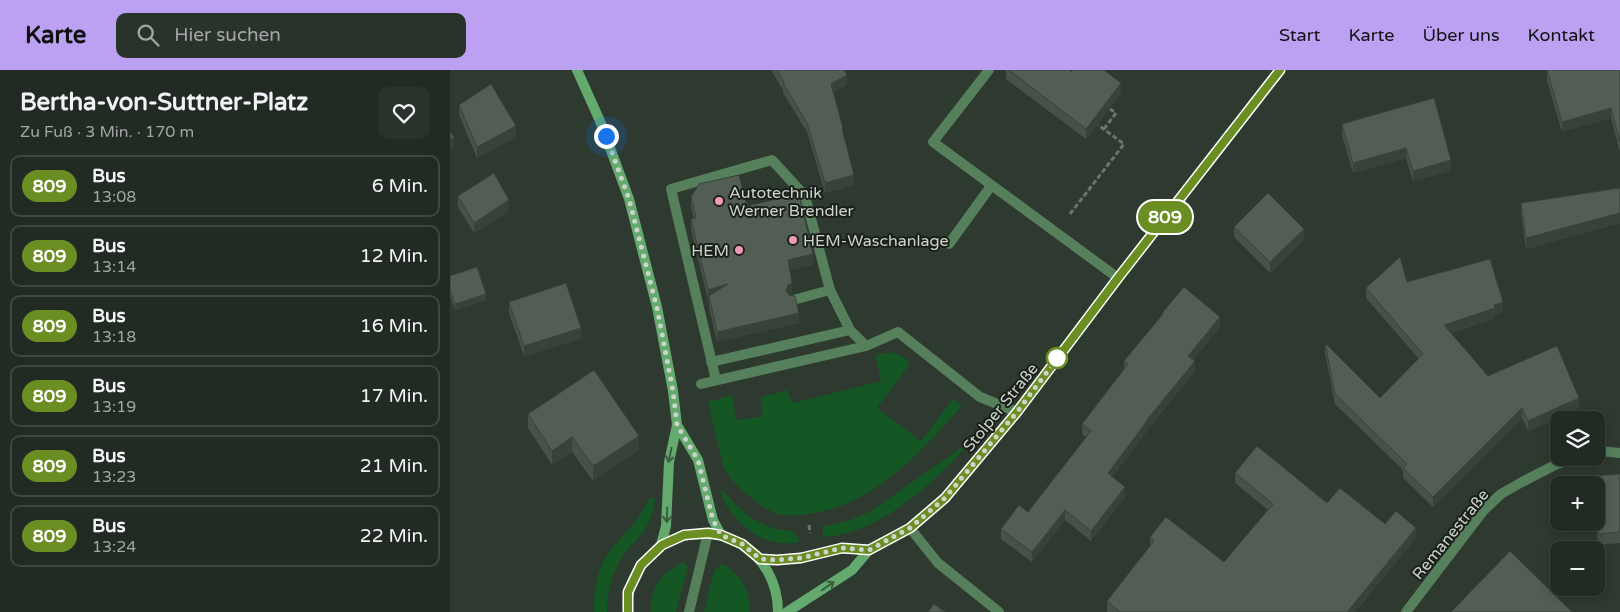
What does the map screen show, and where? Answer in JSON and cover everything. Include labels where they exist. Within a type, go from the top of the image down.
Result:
[{"type":"main road","points":[[577,70],[600,121],[629,199],[657,308],[673,391],[677,425],[668,462],[666,526],[662,545]]},
{"type":"main road","name":"Stolper Straße","points":[[787,612],[852,570],[869,550],[910,528],[945,498],[1017,412],[1118,278],[1280,70]]},
{"type":"main road","points":[[677,425],[698,460],[713,520],[721,535]]},
{"type":"main road","points":[[628,612],[628,592],[641,565],[662,545],[684,535],[708,533],[721,535],[742,544],[760,559],[772,577],[778,598],[778,612]]},
{"type":"main road","points":[[760,559],[801,558],[842,548],[869,550]]},
{"type":"street","points":[[989,70],[933,142],[1118,278]]},
{"type":"street","points":[[716,380],[711,362],[707,322],[670,189],[772,160],[805,196],[830,290],[850,330],[866,346]]},
{"type":"street","points":[[949,244],[991,186]]},
{"type":"street","points":[[794,300],[830,290]]},
{"type":"street","points":[[711,362],[850,330]]},
{"type":"street","points":[[701,384],[866,346],[898,332],[980,397],[1017,412]]},
{"type":"street","points":[[1605,452],[1620,453]]},
{"type":"street","name":"Remanestraße","points":[[1406,612],[1484,510],[1501,494],[1553,466]]},
{"type":"street","points":[[910,528],[938,563],[999,612]]},
{"type":"street","points":[[689,612],[708,533]]},
{"type":"path","points":[[1104,129],[1116,114],[1110,109]]},
{"type":"path","points":[[1056,233],[1124,144],[1098,124]]},
{"type":"green space","points":[[891,352],[904,357],[910,364],[877,408],[921,441],[953,399],[962,406],[931,440],[897,472],[859,498],[838,507],[798,515],[784,515],[770,511],[742,490],[730,477],[723,465],[708,402],[732,395],[736,420],[762,417],[761,397],[787,390],[793,403],[881,381],[876,355]]},
{"type":"green space","points":[[972,440],[924,488],[886,516],[865,527],[844,534],[823,537],[823,527],[850,520],[871,511]]},
{"type":"green space","points":[[720,491],[724,492],[753,519],[779,530],[790,530],[797,536],[800,542],[775,542],[751,532],[732,514]]},
{"type":"green space","points":[[650,498],[655,498],[652,515],[644,530],[623,556],[615,571],[608,595],[607,612],[594,612],[596,584],[605,558],[635,522]]},
{"type":"green space","points":[[683,562],[688,567],[676,612],[651,612],[652,596],[659,582],[669,571]]},
{"type":"green space","points":[[722,564],[735,573],[744,584],[750,604],[750,612],[704,612],[714,571]]},
{"type":"building","points":[[777,70],[844,70],[847,75],[831,84],[854,175],[825,183],[807,123]]},
{"type":"building","points":[[1009,70],[1069,70],[1071,72],[1072,70],[1104,70],[1121,83],[1086,129]]},
{"type":"building","points":[[1547,70],[1620,70],[1620,142],[1611,108],[1562,122]]},
{"type":"building","points":[[491,84],[516,126],[477,147],[459,105]]},
{"type":"building","points":[[1434,98],[1451,160],[1413,171],[1406,148],[1353,163],[1342,124]]},
{"type":"building","points":[[450,132],[454,137],[450,140]]},
{"type":"building","points":[[494,173],[509,200],[474,223],[458,196]]},
{"type":"building","points":[[739,175],[747,206],[799,194],[813,254],[788,260],[792,283],[788,285],[786,291],[789,295],[795,296],[799,313],[717,332],[709,296],[728,284],[708,290],[691,219],[696,218],[691,197],[699,184]]},
{"type":"building","points":[[1620,188],[1620,213],[1526,238],[1521,203]]},
{"type":"building","points":[[1268,193],[1304,229],[1270,262],[1234,227]]},
{"type":"building","points":[[1400,257],[1407,282],[1490,259],[1503,302],[1494,305],[1495,308],[1444,325],[1488,376],[1557,346],[1579,398],[1528,421],[1522,408],[1433,497],[1403,468],[1407,464],[1335,394],[1325,343],[1380,398],[1423,354],[1366,288]]},
{"type":"building","points":[[477,267],[486,294],[455,304],[450,290],[450,276]]},
{"type":"building","points":[[566,283],[581,328],[524,346],[509,302]]},
{"type":"building","points":[[1184,287],[1220,317],[1188,356],[1195,361],[1146,421],[1108,473],[1125,487],[1091,531],[1065,510],[1032,552],[1001,529],[1019,505],[1028,512],[1091,431],[1082,424],[1128,364],[1124,361]]},
{"type":"building","points":[[594,370],[639,436],[593,466],[572,437],[552,451],[528,414]]},
{"type":"building","points":[[1257,446],[1327,503],[1340,488],[1385,524],[1396,511],[1416,528],[1347,612],[1120,612],[1107,601],[1154,541],[1150,537],[1166,517],[1224,562],[1273,504],[1235,473]]},
{"type":"building","points":[[1620,474],[1620,532],[1598,534],[1598,531],[1605,531],[1605,476],[1593,476]]},
{"type":"building","points":[[1510,551],[1550,590],[1550,596],[1556,596],[1572,612],[1451,612]]},
{"type":"building","points":[[934,604],[945,612],[928,612]]},
{"type":"bus line","name":"809","points":[[628,612],[628,592],[641,565],[662,545],[684,535],[708,533],[721,535],[742,544],[760,559],[777,560],[801,558],[842,548],[869,550],[910,528],[945,498],[1017,412],[1118,278],[1280,70]]},
{"type":"place","name":"Autotechnik Werner Brendler","points":[[719,201]]},
{"type":"place","name":"HEM-Waschanlage","points":[[793,240]]},
{"type":"place","name":"HEM","points":[[739,250]]},
{"type":"route","points":[[606,136],[629,199],[657,308],[673,391],[677,425],[698,460],[713,520],[721,535],[742,544],[760,559],[801,558],[842,548],[869,550],[910,528],[945,498],[1017,412],[1062,352],[1057,358]]}]
